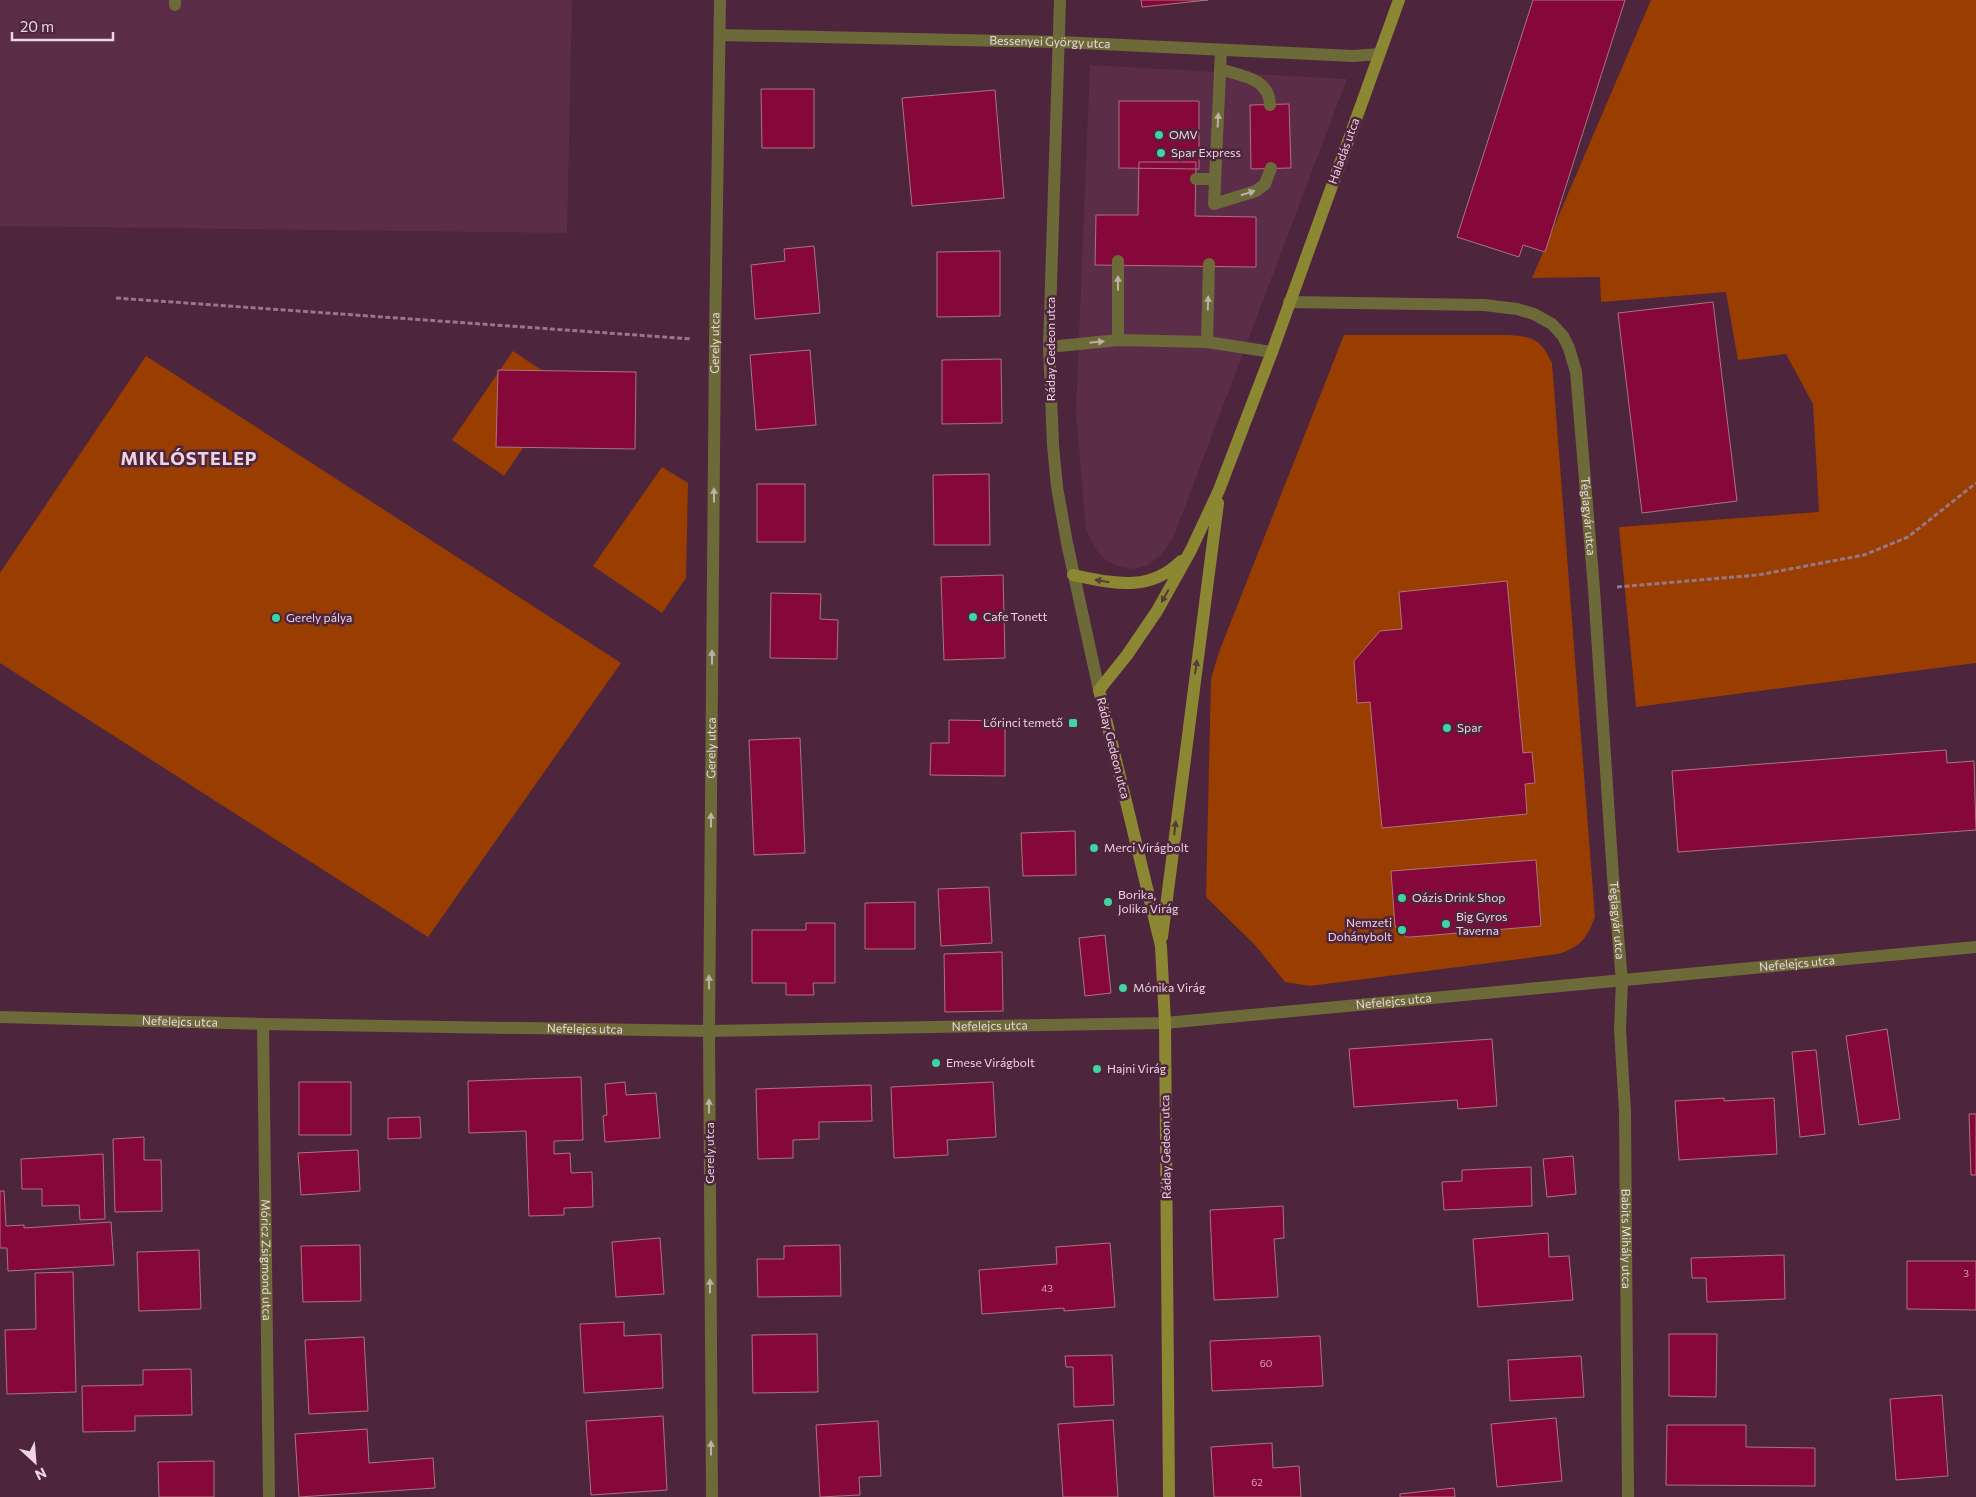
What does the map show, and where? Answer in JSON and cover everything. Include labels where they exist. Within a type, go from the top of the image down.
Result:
[{"type":"main road","name":"Haladás utca","points":[[1219,490],[1272,352],[1399,0]]},
{"type":"main road","points":[[1099,690],[1127,655],[1157,610],[1192,550],[1219,490]]},
{"type":"main road","points":[[1161,946],[1219,490]]},
{"type":"main road","points":[[1073,575],[1121,584],[1148,581],[1173,569],[1192,550]]},
{"type":"main road","name":"Ráday Gedeon utca","points":[[1099,690],[1161,946],[1164,1023],[1169,1497]]},
{"type":"street","name":"Gerely utca","points":[[712,1497],[709,1031],[720,0]]},
{"type":"street","name":"Ráday Gedeon utca","points":[[1060,0],[1049,347],[1053,445],[1057,487],[1073,575],[1099,690]]},
{"type":"street","name":"Bessenyei György utca","points":[[720,36],[1060,42],[1353,56],[1379,54]]},
{"type":"street","points":[[1221,50],[1214,204],[1256,191],[1265,184],[1271,168]]},
{"type":"street","points":[[1220,68],[1261,83],[1267,89],[1270,105]]},
{"type":"street","points":[[1196,179],[1215,179]]},
{"type":"street","points":[[1118,261],[1118,340]]},
{"type":"street","points":[[1206,342],[1209,264]]},
{"type":"street","name":"Téglagyár utca","points":[[1289,302],[1484,305],[1517,308],[1534,314],[1552,324],[1563,336],[1569,348],[1576,372],[1594,589],[1613,877],[1622,981]]},
{"type":"street","points":[[1049,347],[1118,340],[1206,342],[1272,352]]},
{"type":"street","name":"Nefelejcs utca","points":[[0,1016],[263,1024],[709,1031],[1164,1023],[1976,947]]},
{"type":"street","name":"Babits Mihály utca","points":[[1622,981],[1620,1029],[1625,1112],[1628,1497]]},
{"type":"street","name":"Móricz Zsigmond utca","points":[[263,1024],[268,1497]]},
{"type":"path","points":[[116,298],[715,341]]},
{"type":"path","points":[[1594,589],[1758,575],[1864,555],[1908,537],[1976,483]]},
{"type":"shaded area","points":[[0,0],[572,0],[567,233],[0,226]]},
{"type":"shaded area","points":[[1651,0],[1976,0],[1976,663],[1636,707],[1619,527],[1819,512],[1813,404],[1786,354],[1738,360],[1726,292],[1601,302],[1600,277],[1532,278]]},
{"type":"shaded area","points":[[1090,65],[1347,79],[1173,538],[1161,555],[1147,566],[1134,569],[1108,562],[1097,551],[1086,530],[1076,412]]},
{"type":"shaded area","points":[[1344,335],[1519,336],[1536,341],[1544,349],[1552,363],[1595,917],[1586,936],[1578,945],[1558,954],[1310,986],[1285,982],[1255,945],[1206,897],[1211,679],[1219,652]]},
{"type":"shaded area","points":[[513,351],[565,386],[504,476],[452,440]]},
{"type":"shaded area","name":"Gerely pálya","points":[[146,356],[621,663],[428,937],[0,663],[0,573]]},
{"type":"shaded area","points":[[662,467],[688,483],[686,578],[662,613],[593,566]]},
{"type":"building","points":[[1141,0],[1208,0],[1142,7]]},
{"type":"building","points":[[1533,0],[1625,0],[1545,252],[1523,245],[1519,257],[1457,237]]},
{"type":"building","points":[[761,89],[814,89],[814,148],[762,148]]},
{"type":"building","points":[[995,90],[1004,198],[912,206],[902,98]]},
{"type":"building","name":"OMV","points":[[1119,101],[1199,101],[1199,169],[1119,168]]},
{"type":"building","points":[[1289,104],[1291,168],[1251,169],[1250,105]]},
{"type":"building","points":[[1139,162],[1196,162],[1195,216],[1256,217],[1256,267],[1095,265],[1096,215],[1138,215]]},
{"type":"building","points":[[814,246],[820,313],[755,319],[751,265],[785,261],[784,249]]},
{"type":"building","points":[[1000,251],[1000,316],[937,317],[937,252]]},
{"type":"building","points":[[1713,302],[1737,501],[1642,513],[1618,313]]},
{"type":"building","points":[[810,350],[816,425],[756,430],[750,355]]},
{"type":"building","points":[[1001,359],[1002,423],[942,424],[942,360]]},
{"type":"building","points":[[498,370],[636,372],[635,449],[496,447]]},
{"type":"building","points":[[989,474],[990,545],[934,545],[933,475]]},
{"type":"building","points":[[757,484],[805,484],[805,542],[757,542]]},
{"type":"building","name":"Cafe Tonett","points":[[1003,575],[1005,658],[944,660],[941,577]]},
{"type":"building","name":"Spar","points":[[1507,581],[1523,753],[1532,752],[1535,783],[1525,784],[1527,814],[1382,828],[1370,702],[1357,703],[1354,661],[1380,631],[1402,629],[1399,592]]},
{"type":"building","points":[[771,593],[821,594],[820,619],[838,620],[837,659],[770,658]]},
{"type":"building","points":[[949,720],[1005,721],[1005,776],[930,775],[931,743],[949,743]]},
{"type":"building","points":[[800,738],[805,853],[754,855],[749,740]]},
{"type":"building","points":[[1946,750],[1947,763],[1974,761],[1976,830],[1678,852],[1672,771]]},
{"type":"building","points":[[1075,831],[1076,875],[1023,876],[1021,833]]},
{"type":"building","points":[[1536,860],[1541,926],[1406,937],[1395,926],[1391,871]]},
{"type":"building","points":[[989,887],[992,943],[941,946],[938,889]]},
{"type":"building","points":[[915,902],[915,949],[865,949],[865,903]]},
{"type":"building","points":[[806,923],[835,923],[835,983],[813,983],[814,995],[786,995],[786,983],[752,983],[752,930],[806,930]]},
{"type":"building","points":[[1105,935],[1111,993],[1085,996],[1079,938]]},
{"type":"building","points":[[1002,952],[1003,1011],[945,1012],[944,954]]},
{"type":"building","points":[[1887,1029],[1900,1119],[1859,1125],[1846,1036]]},
{"type":"building","points":[[1492,1039],[1497,1106],[1458,1109],[1457,1100],[1354,1107],[1349,1049]]},
{"type":"building","points":[[1816,1050],[1825,1134],[1800,1137],[1792,1052]]},
{"type":"building","points":[[581,1077],[583,1140],[554,1141],[554,1154],[570,1153],[571,1173],[592,1172],[593,1207],[564,1208],[564,1215],[529,1216],[526,1131],[469,1133],[468,1081]]},
{"type":"building","points":[[299,1082],[351,1082],[351,1135],[299,1135]]},
{"type":"building","points":[[625,1082],[626,1095],[656,1093],[660,1138],[605,1142],[603,1116],[607,1115],[605,1084]]},
{"type":"building","points":[[993,1082],[996,1137],[947,1140],[948,1155],[894,1158],[891,1087]]},
{"type":"building","points":[[871,1085],[872,1121],[819,1122],[819,1139],[793,1140],[793,1158],[758,1159],[756,1089]]},
{"type":"building","points":[[1724,1098],[1724,1101],[1774,1098],[1777,1154],[1679,1160],[1675,1101]]},
{"type":"building","points":[[1969,1114],[1976,1114],[1976,1175],[1971,1175]]},
{"type":"building","points":[[420,1117],[421,1138],[388,1139],[388,1118]]},
{"type":"building","points":[[144,1137],[144,1160],[161,1160],[162,1211],[115,1212],[113,1139]]},
{"type":"building","points":[[358,1150],[360,1191],[301,1195],[298,1153]]},
{"type":"building","points":[[103,1154],[105,1219],[80,1220],[79,1205],[42,1206],[42,1189],[22,1189],[21,1159]]},
{"type":"building","points":[[1573,1156],[1576,1194],[1547,1197],[1543,1159]]},
{"type":"building","points":[[1531,1167],[1532,1206],[1444,1210],[1442,1182],[1462,1181],[1462,1170]]},
{"type":"building","points":[[0,1191],[4,1191],[6,1226],[24,1225],[24,1228],[111,1222],[114,1265],[8,1271],[7,1248],[0,1248]]},
{"type":"building","points":[[1283,1206],[1284,1238],[1274,1239],[1278,1297],[1214,1300],[1210,1210]]},
{"type":"building","points":[[1548,1233],[1549,1257],[1569,1256],[1573,1300],[1478,1307],[1473,1239]]},
{"type":"building","points":[[660,1238],[664,1294],[616,1297],[612,1242]]},
{"type":"building","points":[[1110,1243],[1115,1307],[1064,1311],[1064,1308],[982,1314],[979,1270],[1057,1264],[1056,1247]]},
{"type":"building","points":[[360,1245],[361,1301],[303,1302],[301,1246]]},
{"type":"building","points":[[840,1245],[841,1296],[758,1297],[757,1259],[784,1259],[784,1246]]},
{"type":"building","points":[[199,1250],[201,1309],[139,1311],[137,1252]]},
{"type":"building","points":[[1784,1255],[1785,1299],[1707,1302],[1706,1278],[1692,1278],[1691,1258]]},
{"type":"building","points":[[1907,1261],[1976,1261],[1976,1310],[1907,1309]]},
{"type":"building","points":[[73,1272],[76,1392],[7,1394],[5,1330],[36,1329],[35,1273]]},
{"type":"building","points":[[624,1322],[624,1336],[661,1334],[663,1388],[584,1393],[580,1324]]},
{"type":"building","points":[[817,1334],[818,1392],[753,1393],[752,1335]]},
{"type":"building","points":[[1669,1334],[1717,1334],[1716,1397],[1669,1396]]},
{"type":"building","points":[[1320,1336],[1323,1386],[1212,1391],[1210,1341]]},
{"type":"building","points":[[364,1337],[368,1411],[309,1414],[305,1340]]},
{"type":"building","points":[[1112,1355],[1114,1405],[1074,1407],[1073,1367],[1066,1367],[1065,1356]]},
{"type":"building","points":[[1581,1356],[1584,1397],[1510,1401],[1508,1360]]},
{"type":"building","points":[[191,1369],[192,1415],[135,1416],[135,1431],[83,1432],[82,1386],[143,1385],[143,1370]]},
{"type":"building","points":[[1942,1395],[1948,1476],[1896,1480],[1890,1399]]},
{"type":"building","points":[[663,1416],[667,1490],[591,1495],[586,1421]]},
{"type":"building","points":[[1556,1418],[1562,1481],[1497,1487],[1491,1424]]},
{"type":"building","points":[[1113,1420],[1118,1497],[1063,1497],[1058,1424]]},
{"type":"building","points":[[878,1421],[881,1476],[859,1477],[860,1495],[820,1497],[816,1425]]},
{"type":"building","points":[[1667,1425],[1746,1425],[1746,1447],[1815,1448],[1815,1486],[1666,1485]]},
{"type":"building","points":[[367,1429],[369,1463],[433,1458],[435,1488],[299,1497],[295,1434]]},
{"type":"building","points":[[1272,1443],[1273,1468],[1299,1466],[1301,1497],[1214,1497],[1211,1447]]},
{"type":"building","points":[[214,1461],[214,1497],[159,1497],[158,1462]]},
{"type":"building","points":[[1454,1488],[1455,1497],[1400,1497],[1400,1494]]},
{"type":"place","name":"OMV","points":[[1159,135]]},
{"type":"place","name":"Spar Express","points":[[1161,153]]},
{"type":"place","name":"Cafe Tonett","points":[[973,617]]},
{"type":"place","name":"Gerely pálya","points":[[276,618]]},
{"type":"place","name":"Lőrinci temető","points":[[1073,723]]},
{"type":"place","name":"Spar","points":[[1447,728]]},
{"type":"place","name":"Merci Virágbolt","points":[[1094,848]]},
{"type":"place","name":"Oázis Drink Shop","points":[[1402,898]]},
{"type":"place","name":"Borika, Jolika Virág","points":[[1108,902]]},
{"type":"place","name":"Big Gyros Taverna","points":[[1446,924]]},
{"type":"place","name":"Nemzeti Dohánybolt","points":[[1402,930]]},
{"type":"place","name":"Mónika Virág","points":[[1123,988]]},
{"type":"place","name":"Emese Virágbolt","points":[[936,1063]]},
{"type":"place","name":"Hajni Virág","points":[[1097,1069]]},
{"type":"district","name":"MIKLÓSTELEP","points":[[189,459]]}]
